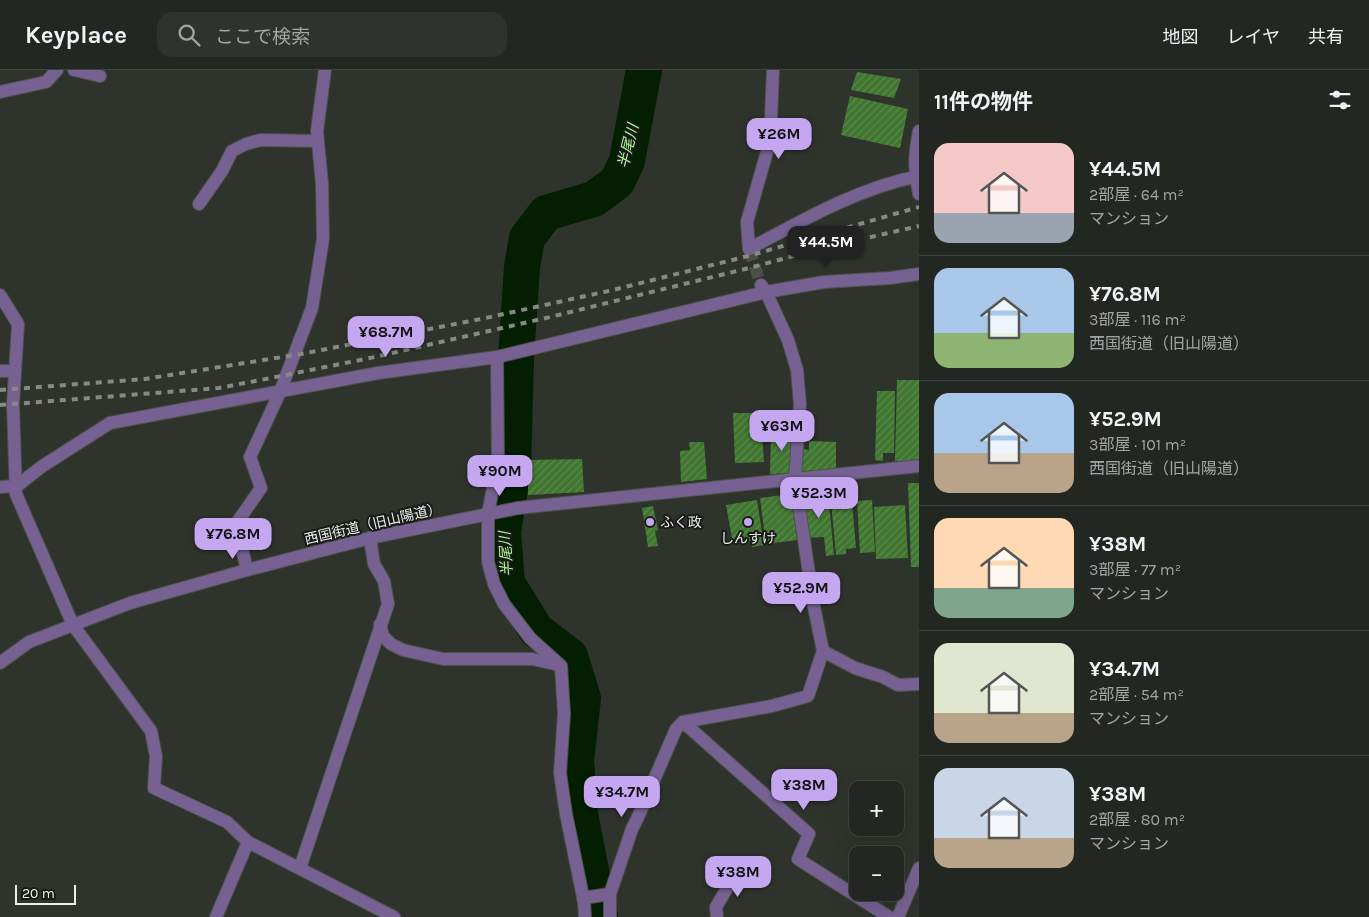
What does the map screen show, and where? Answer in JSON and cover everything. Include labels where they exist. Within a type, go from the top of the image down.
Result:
[{"type":"street","points":[[0,92],[46,82],[57,70]]},
{"type":"street","points":[[74,70],[100,76]]},
{"type":"street","points":[[247,570],[236,524],[261,488],[250,457],[280,392],[312,308],[323,239],[318,131],[325,70]]},
{"type":"street","points":[[773,70],[770,142],[747,222],[749,249],[818,212],[862,192],[918,184],[914,155],[919,131]]},
{"type":"street","points":[[199,204],[222,171],[232,151],[246,144],[261,140],[318,141]]},
{"type":"street","points":[[0,487],[17,486],[40,467],[110,423],[378,373],[497,357],[764,288],[919,274]]},
{"type":"street","points":[[610,917],[609,894],[632,829],[676,729],[683,722],[772,706],[808,696],[823,651],[814,607],[795,479],[800,404],[797,370],[788,340],[764,288]]},
{"type":"street","points":[[0,295],[18,324],[13,405],[16,494],[72,625],[150,731],[156,756],[154,788],[227,822],[248,842],[394,917]]},
{"type":"street","points":[[497,357],[498,461],[488,514],[488,562],[494,584],[504,604],[530,638],[561,666],[564,714],[560,773],[566,814],[584,898],[584,917]]},
{"type":"street","points":[[0,371],[14,371]]},
{"type":"street","name":"西国街道（旧山陽道）","points":[[0,663],[29,642],[130,603],[370,538],[518,508],[919,466]]},
{"type":"street","points":[[300,868],[388,604],[384,581],[374,564],[370,538]]},
{"type":"street","points":[[380,624],[383,636],[391,644],[403,650],[443,659],[532,659],[561,666]]},
{"type":"street","points":[[823,651],[854,668],[883,676],[898,685],[919,684]]},
{"type":"street","points":[[683,722],[809,834],[798,859],[889,917]]},
{"type":"street","points":[[216,917],[248,842]]},
{"type":"street","points":[[898,917],[919,868]]},
{"type":"street","points":[[717,917],[716,908],[736,873]]},
{"type":"street","points":[[584,898],[609,894]]},
{"type":"building","points":[[857,72],[901,79],[894,98],[851,90]]},
{"type":"building","points":[[850,96],[908,109],[900,148],[841,135]]},
{"type":"building","points":[[897,380],[919,380],[919,461],[895,461]]},
{"type":"building","points":[[877,391],[895,391],[894,453],[883,453],[883,461],[875,460]]},
{"type":"building","points":[[733,413],[761,413],[764,462],[735,463]]},
{"type":"building","points":[[771,431],[795,431],[793,473],[770,474]]},
{"type":"building","points":[[809,441],[836,442],[836,471],[801,472],[802,449],[809,450]]},
{"type":"building","points":[[689,442],[704,442],[707,479],[681,482],[680,451],[690,450]]},
{"type":"building","points":[[582,459],[584,492],[528,495],[528,460]]},
{"type":"building","points":[[908,483],[919,483],[919,567],[911,567]]},
{"type":"building","points":[[851,490],[856,548],[846,549],[846,554],[836,555],[830,492]]},
{"type":"building","points":[[828,492],[834,555],[826,556],[824,537],[807,538],[802,494]]},
{"type":"building","points":[[791,494],[798,540],[766,544],[760,498]]},
{"type":"building","points":[[757,500],[764,545],[752,547],[751,541],[733,544],[726,505]]},
{"type":"building","points":[[872,500],[875,552],[860,553],[857,501]]},
{"type":"building","points":[[905,505],[908,558],[876,559],[874,507]]},
{"type":"building","points":[[653,506],[658,530],[655,531],[658,546],[648,547],[642,508]]},
{"type":"waterway","name":"半尾川","points":[[600,917],[580,814],[576,761],[583,698],[570,656],[536,630],[507,583],[503,532],[513,469],[516,358],[522,267],[527,238],[546,213],[594,199],[617,182],[627,161],[644,70]]},
{"type":"tunnel","points":[[749,249],[761,285]]},
{"type":"railway","points":[[0,390],[145,379],[301,354],[481,319],[613,290],[748,256],[919,207]]},
{"type":"railway","points":[[0,405],[219,388],[271,378],[375,357],[546,318],[827,247],[919,226]]},
{"type":"place","name":"ふく政","points":[[650,522]]},
{"type":"place","name":"しんすけ","points":[[748,522]]}]
